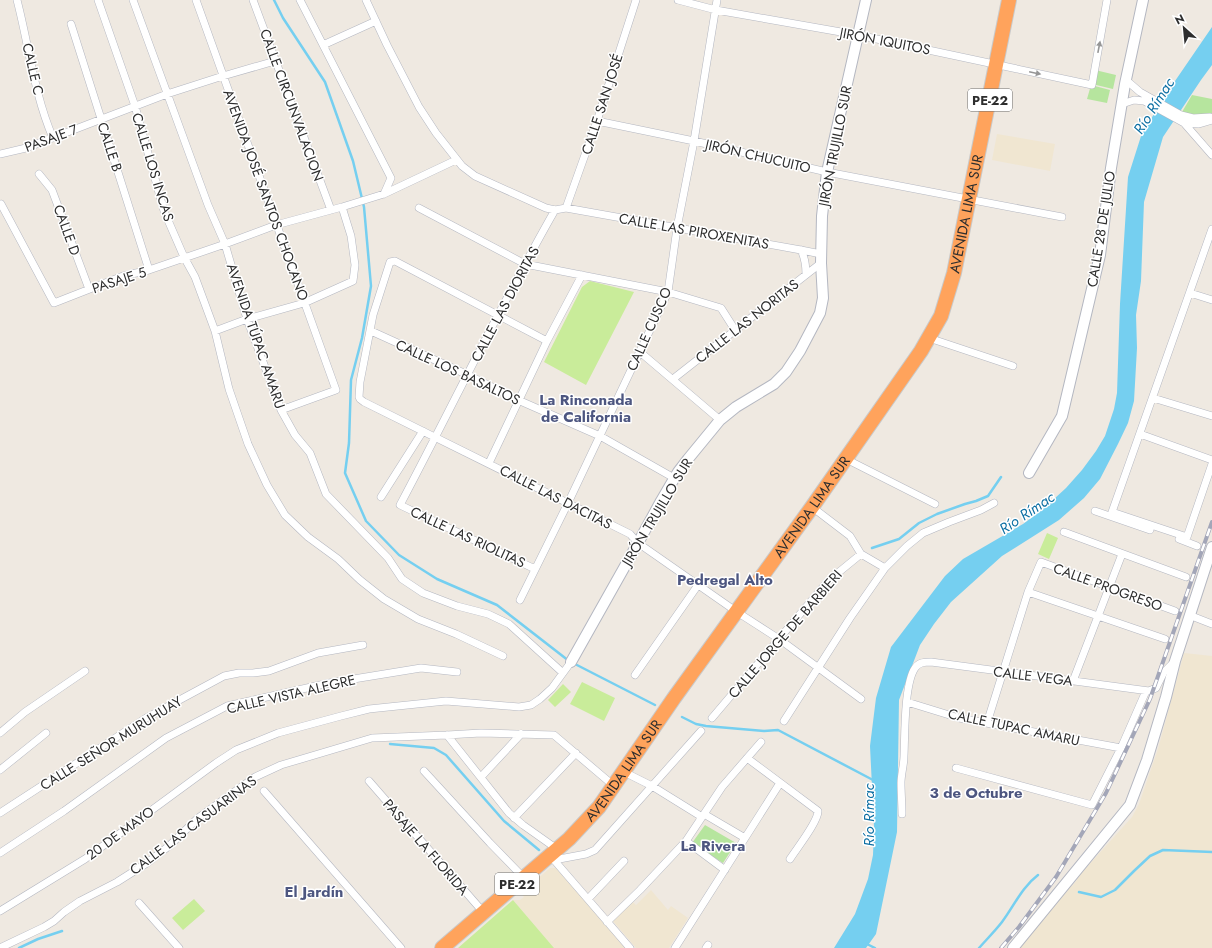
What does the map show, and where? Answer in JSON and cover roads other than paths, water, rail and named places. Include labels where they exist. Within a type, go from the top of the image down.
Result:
[{"type":"highway","name":"AVENIDA LIMA SUR","points":[[442,948],[524,878],[556,855],[590,817],[624,772],[679,692],[921,352],[941,316],[954,273],[1009,0]]},
{"type":"street","name":"CALLE C","points":[[17,0],[38,91],[48,127],[53,138]]},
{"type":"street","name":"CALLE LOS INCAS","points":[[98,0],[135,106],[164,211],[184,257],[195,276],[215,332],[229,389],[248,444],[267,485],[284,515],[308,537],[384,599],[418,619],[456,634],[503,656]]},
{"type":"street","name":"AVENIDA TÚPAC AMARU","points":[[133,0],[208,205],[225,244],[247,319],[281,410],[295,435],[310,453],[326,494],[388,558],[402,579],[422,593],[457,606],[488,614],[509,624],[562,673]]},
{"type":"street","name":"AVENIDA JOSÉ SANTOS CHOCANO","points":[[196,0],[336,390],[281,410]]},
{"type":"street","name":"CALLE CIRCUNVALACION","points":[[253,0],[331,210]]},
{"type":"street","points":[[300,0],[391,178],[384,194]]},
{"type":"street","points":[[366,0],[419,107],[456,160],[475,176],[546,208],[555,210],[566,208]]},
{"type":"street","name":"CALLE SAN JOSÉ","points":[[566,208],[597,121],[636,0]]},
{"type":"street","name":"JIRÓN IQUITOS","points":[[678,0],[716,10],[858,35],[1092,85],[1107,0]]},
{"type":"street","name":"CALLE CUSCO","points":[[520,600],[568,503],[668,292],[676,228],[694,141],[717,0]]},
{"type":"street","name":"JIRÓN TRUJILLO SUR","points":[[571,662],[674,478],[720,420],[736,407],[774,384],[786,372],[792,365],[820,313],[823,306],[821,259],[822,216],[827,172],[866,0]]},
{"type":"street","name":"CALLE 28 DE JULIO","points":[[1029,473],[1062,416],[1100,255],[1111,168],[1126,80],[1143,0]]},
{"type":"street","points":[[323,45],[376,21]]},
{"type":"street","name":"CALLE B","points":[[71,24],[149,270]]},
{"type":"street","name":"PASAJE 7","points":[[0,154],[26,148],[101,118],[113,116],[167,94],[275,61]]},
{"type":"street","points":[[1126,80],[1157,105],[1181,120],[1212,155]]},
{"type":"street","points":[[1122,104],[1140,100],[1157,105]]},
{"type":"street","points":[[1181,120],[1212,118]]},
{"type":"street","name":"JIRÓN CHUCUITO","points":[[597,121],[694,141],[827,172],[1062,217]]},
{"type":"street","name":"PASAJE 5","points":[[1,204],[54,303],[123,276],[149,270],[276,225],[384,194],[456,160]]},
{"type":"street","name":"CALLE D","points":[[39,174],[52,190],[89,289]]},
{"type":"street","points":[[215,332],[247,319],[304,303],[353,281],[355,265],[351,236],[342,207]]},
{"type":"street","points":[[419,208],[525,264],[668,292],[721,308],[735,330]]},
{"type":"street","name":"CALLE LAS PIROXENITAS","points":[[566,208],[801,250],[821,259]]},
{"type":"street","name":"CALLE LAS DIORITAS","points":[[400,505],[436,438],[498,315],[555,210]]},
{"type":"street","points":[[1212,229],[1112,512],[1187,537],[1212,464]]},
{"type":"street","points":[[801,250],[806,265],[806,274]]},
{"type":"street","name":"CALLE LAS NORITAS","points":[[673,379],[806,274],[821,259]]},
{"type":"street","points":[[371,330],[390,262],[395,261],[547,341]]},
{"type":"street","points":[[489,463],[547,341],[582,275]]},
{"type":"street","points":[[1190,292],[1212,300]]},
{"type":"street","name":"CALLE LOS BASALTOS","points":[[371,330],[518,400],[600,436],[674,478]]},
{"type":"street","name":"CALLE LAS DACITAS","points":[[371,330],[359,396],[360,399],[630,534],[638,543],[737,612],[779,639],[861,699]]},
{"type":"street","points":[[929,338],[1013,366]]},
{"type":"street","points":[[640,352],[720,420]]},
{"type":"street","points":[[1153,398],[1212,416]]},
{"type":"street","points":[[382,497],[422,431]]},
{"type":"street","points":[[1140,434],[1212,460]]},
{"type":"street","points":[[846,459],[935,504]]},
{"type":"street","points":[[784,721],[850,618],[885,568],[907,546],[924,533],[981,510],[994,503]]},
{"type":"street","name":"CALLE LAS RIOLITAS","points":[[400,505],[536,569]]},
{"type":"street","points":[[812,506],[850,536],[862,554],[885,568]]},
{"type":"street","points":[[1095,511],[1197,546]]},
{"type":"street","points":[[1064,532],[1186,577]]},
{"type":"street","points":[[1013,948],[1130,805],[1149,753],[1189,615],[1212,547]]},
{"type":"street","name":"CALLE JORGE DE BARBIERI","points":[[712,718],[828,581],[862,554]]},
{"type":"street","points":[[1073,680],[1122,554]]},
{"type":"street","name":"CALLE PROGRESO","points":[[1028,592],[1041,562],[1175,611]]},
{"type":"street","points":[[635,675],[698,584]]},
{"type":"street","points":[[987,724],[1028,592],[1165,639]]},
{"type":"street","points":[[1189,615],[1212,624]]},
{"type":"street","name":"CALLE SEÑOR MURUHUAY","points":[[0,813],[146,718],[224,676],[239,673],[269,671],[318,653],[363,645]]},
{"type":"street","points":[[956,768],[1092,805],[1121,748],[1146,690],[1156,688],[1164,672],[1175,661]]},
{"type":"street","name":"20 DE MAYO","points":[[0,911],[85,859],[216,762],[236,750],[278,734],[369,709],[446,701],[519,707],[532,705],[548,692],[571,662]]},
{"type":"street","name":"CALLE VEGA","points":[[907,702],[913,672],[920,664],[926,662],[1146,690]]},
{"type":"street","name":"CALLE VISTA ALEGRE","points":[[0,853],[64,811],[166,738],[227,706],[329,683],[421,668],[457,672]]},
{"type":"street","points":[[0,733],[25,712],[85,670]]},
{"type":"street","points":[[902,814],[901,783],[904,760],[907,702]]},
{"type":"street","name":"CALLE TUPAC AMARU","points":[[907,702],[959,718],[1121,748]]},
{"type":"street","points":[[556,855],[586,854],[595,850],[701,731]]},
{"type":"street","points":[[0,770],[46,732]]},
{"type":"street","name":"CALLE LAS CASUARINAS","points":[[0,948],[44,927],[80,901],[120,880],[147,863],[169,846],[198,818],[255,777],[281,765],[372,738],[481,732],[554,735],[576,752],[614,786]]},
{"type":"street","points":[[481,777],[521,734]]},
{"type":"street","points":[[447,735],[514,818],[556,855],[588,899],[630,948]]},
{"type":"street","points":[[607,922],[640,890],[686,841],[722,787],[761,742]]},
{"type":"street","points":[[514,818],[576,752]]},
{"type":"street","points":[[747,758],[818,811],[814,823],[790,858]]},
{"type":"street","points":[[424,771],[490,844],[524,878]]},
{"type":"street","points":[[624,772],[745,838]]},
{"type":"street","name":"PASAJE LA FLORIDA","points":[[369,781],[484,913]]},
{"type":"street","points":[[675,948],[780,783]]},
{"type":"street","points":[[264,792],[401,948]]},
{"type":"street","points":[[686,841],[725,870]]},
{"type":"street","points":[[588,899],[624,861]]},
{"type":"street","points":[[139,903],[179,948]]},
{"type":"water","points":[[1212,27],[1212,65],[1163,137],[1144,202],[1141,281],[1136,315],[1137,348],[1134,401],[1128,423],[1100,479],[1084,498],[1059,520],[1002,556],[951,602],[920,645],[899,700],[897,832],[876,934],[866,948],[834,948],[855,914],[868,879],[873,855],[874,827],[870,746],[876,698],[891,647],[945,576],[963,559],[1023,524],[1042,510],[1066,488],[1082,470],[1105,436],[1114,409],[1117,393],[1120,304],[1128,177],[1142,133]]},
{"type":"waterway","points":[[274,0],[283,18],[325,82],[353,161],[364,207],[371,286],[362,338],[351,380],[349,443],[345,473],[366,521],[399,555],[437,579],[497,605],[569,661]]},
{"type":"waterway","points":[[872,548],[899,539],[919,523],[937,514],[988,496],[1001,477]]},
{"type":"waterway","points":[[573,663],[655,705]]},
{"type":"waterway","name":"Río Rímac","points":[[682,717],[696,724],[706,726],[764,731],[778,730],[873,780]]},
{"type":"waterway","points":[[390,744],[434,748],[446,755],[504,821],[539,850]]},
{"type":"waterway","points":[[1079,892],[1101,897],[1115,890],[1150,856],[1163,850],[1212,852]]},
{"type":"waterway","points":[[979,948],[1002,922],[1027,885],[1038,875]]},
{"type":"waterway","points":[[19,948],[38,939],[62,931]]},
{"type":"waterway","points":[[867,944],[875,948]]},
{"type":"railway","points":[[1001,948],[1019,927],[1056,877],[1106,793],[1150,699],[1212,522]]},
{"type":"district","name":"La Rinconada de California","points":[[586,408]]},
{"type":"district","name":"Pedregal Alto","points":[[725,580]]},
{"type":"district","name":"3 de Octubre","points":[[976,793]]},
{"type":"district","name":"La Rivera","points":[[713,846]]},
{"type":"district","name":"El Jardín","points":[[314,892]]}]
